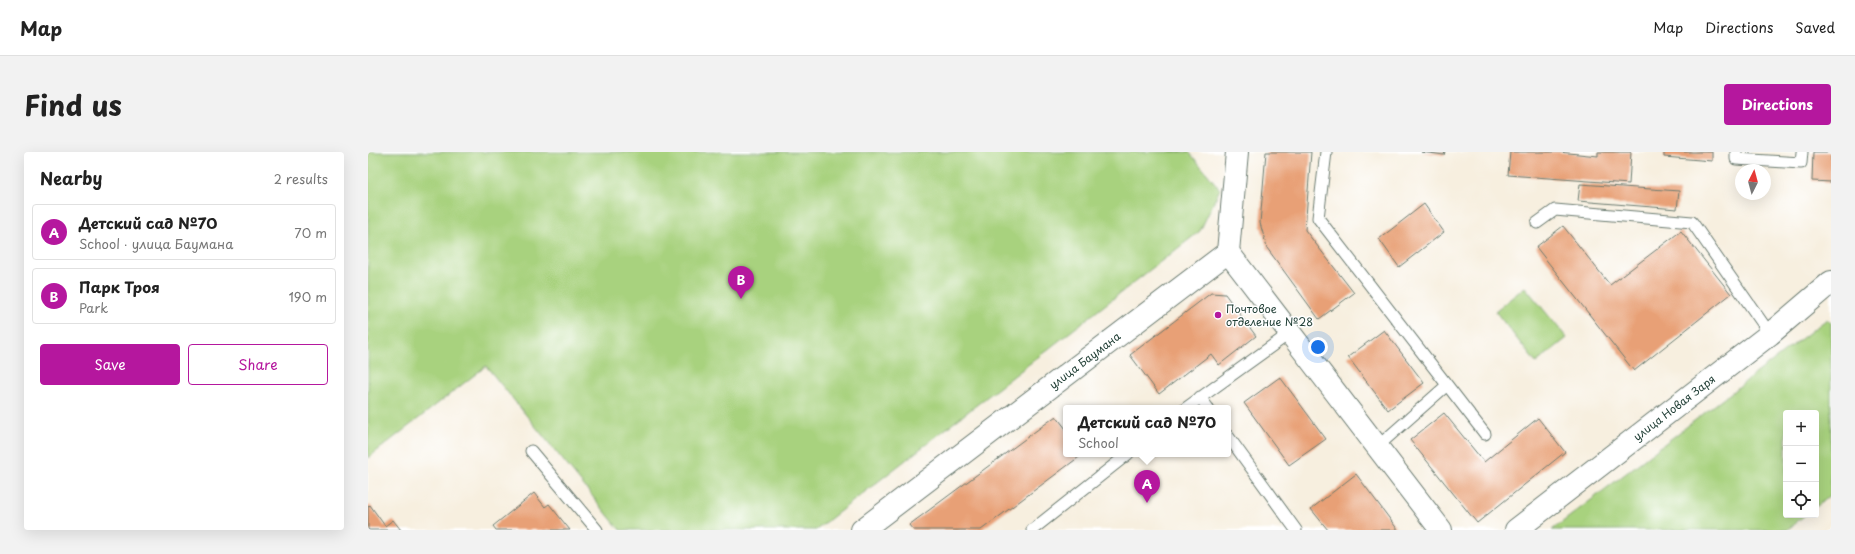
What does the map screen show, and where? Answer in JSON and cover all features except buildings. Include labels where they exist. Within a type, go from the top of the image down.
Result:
[{"type":"street","points":[[1237,152],[1228,252],[1440,530]]},
{"type":"street","name":"улица Баумана","points":[[862,530],[1228,252]]},
{"type":"street","name":"улица Новая Заря","points":[[1516,530],[1770,334],[1831,282]]},
{"type":"lane","points":[[1326,152],[1318,218],[1446,386],[1485,434]]},
{"type":"lane","points":[[1736,152],[1736,159],[1801,163],[1802,152]]},
{"type":"lane","points":[[1537,223],[1555,210],[1692,222],[1770,334]]},
{"type":"lane","points":[[1190,405],[1290,333]]},
{"type":"lane","points":[[1377,447],[1446,386]]},
{"type":"lane","points":[[1200,397],[1206,405]]},
{"type":"lane","points":[[1231,440],[1296,530]]},
{"type":"lane","points":[[531,451],[597,530]]},
{"type":"lane","points":[[1032,530],[1124,457]]},
{"type":"green space","points":[[368,152],[1189,152],[1220,189],[1200,231],[816,530],[620,530],[486,366],[368,458]]},
{"type":"green space","points":[[1525,287],[1567,338],[1536,363],[1495,311]]},
{"type":"green space","points":[[1827,319],[1831,323],[1831,494],[1819,504],[1819,410],[1783,410],[1783,518],[1801,518],[1787,530],[1552,530]]},
{"type":"place","name":"Парк Троя","points":[[741,299]]},
{"type":"place","name":"Почтовое отделение №28","points":[[1218,315]]},
{"type":"place","name":"Детский сад №70","points":[[1147,503]]}]
